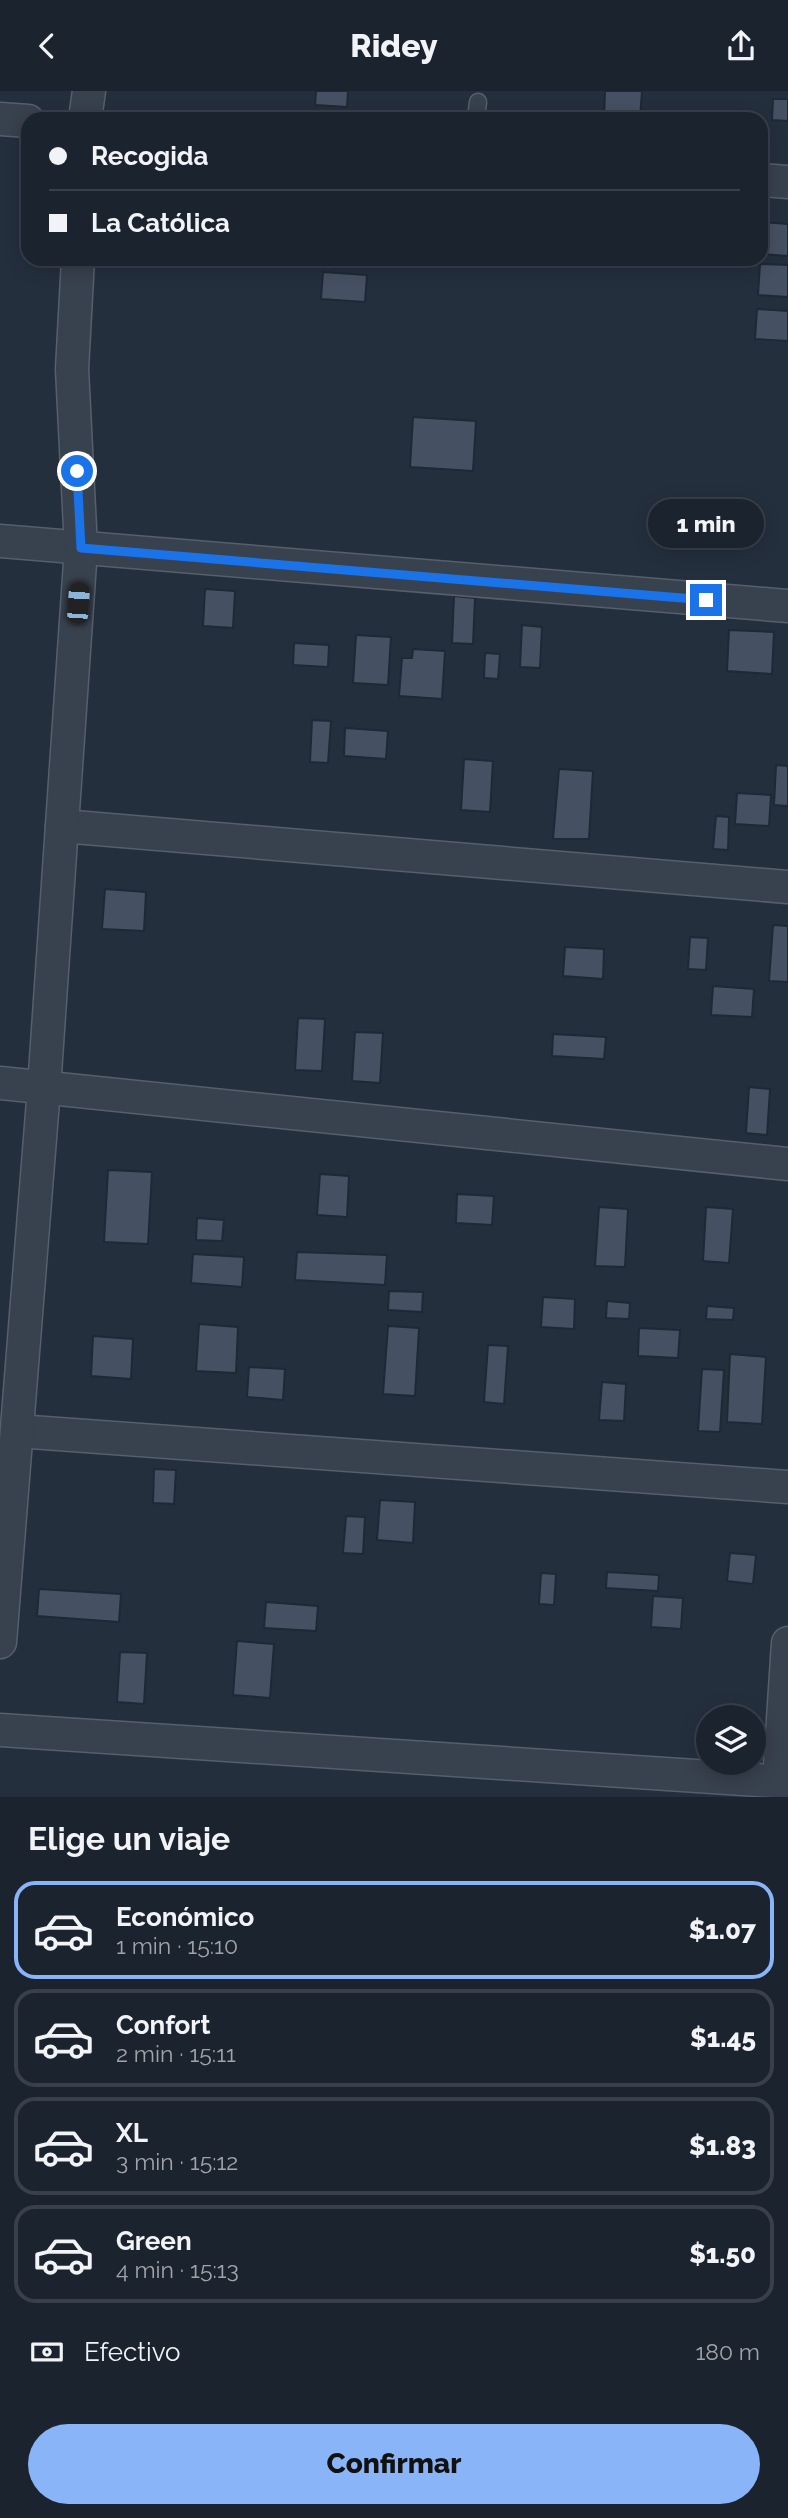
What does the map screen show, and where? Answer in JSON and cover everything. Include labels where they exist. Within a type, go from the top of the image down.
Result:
[{"type":"street","points":[[86,112],[89,91]]},
{"type":"street","points":[[0,119],[21,120]]},
{"type":"street","points":[[768,181],[788,182]]},
{"type":"street","points":[[0,1642],[44,1088],[81,548],[72,369],[78,266]]},
{"type":"street","points":[[0,541],[788,606]]},
{"type":"street","points":[[62,826],[788,887]]},
{"type":"street","points":[[0,1083],[788,1164]]},
{"type":"street","points":[[17,1431],[788,1487]]},
{"type":"street","points":[[0,1730],[783,1782],[788,1643]]},
{"type":"lane","points":[[477,112],[478,102]]},
{"type":"building","points":[[316,91],[348,91],[347,107],[315,105]]},
{"type":"building","points":[[605,91],[642,91],[640,112],[604,112]]},
{"type":"building","points":[[773,99],[788,99],[788,121],[772,120]]},
{"type":"building","points":[[768,223],[788,224],[788,256],[768,255]]},
{"type":"building","points":[[788,265],[788,297],[758,295],[760,266]]},
{"type":"building","points":[[323,272],[367,275],[365,302],[321,299]]},
{"type":"building","points":[[757,309],[788,311],[788,341],[755,339]]},
{"type":"building","points":[[413,417],[476,421],[473,471],[410,467]]},
{"type":"building","points":[[205,589],[235,591],[233,628],[203,626]]},
{"type":"building","points":[[454,596],[475,598],[473,644],[452,643]]},
{"type":"building","points":[[522,625],[542,627],[540,668],[520,667]]},
{"type":"building","points":[[729,630],[774,632],[772,674],[727,671]]},
{"type":"building","points":[[356,635],[391,637],[388,685],[353,683]]},
{"type":"building","points":[[294,643],[329,645],[328,667],[293,665]]},
{"type":"building","points":[[413,649],[445,651],[442,699],[399,696],[402,658],[412,658]]},
{"type":"building","points":[[485,653],[500,654],[498,679],[484,678]]},
{"type":"building","points":[[312,720],[331,721],[328,763],[310,762]]},
{"type":"building","points":[[345,728],[388,731],[386,759],[344,756]]},
{"type":"building","points":[[464,759],[493,761],[490,812],[461,810]]},
{"type":"building","points":[[776,765],[788,766],[788,806],[774,805]]},
{"type":"building","points":[[559,769],[593,771],[589,839],[553,839]]},
{"type":"building","points":[[737,793],[771,795],[769,826],[735,824]]},
{"type":"building","points":[[716,816],[729,817],[728,850],[713,849]]},
{"type":"building","points":[[105,889],[146,892],[144,931],[102,929]]},
{"type":"building","points":[[773,925],[788,926],[788,982],[769,981]]},
{"type":"building","points":[[690,937],[708,938],[706,970],[688,969]]},
{"type":"building","points":[[565,947],[604,949],[603,979],[563,976]]},
{"type":"building","points":[[713,986],[754,989],[752,1017],[711,1015]]},
{"type":"building","points":[[298,1018],[325,1019],[322,1071],[295,1070]]},
{"type":"building","points":[[355,1032],[383,1033],[380,1083],[352,1081]]},
{"type":"building","points":[[553,1034],[606,1037],[604,1059],[552,1056]]},
{"type":"building","points":[[749,1087],[770,1089],[767,1135],[746,1133]]},
{"type":"building","points":[[108,1170],[152,1172],[148,1244],[104,1242]]},
{"type":"building","points":[[320,1174],[349,1176],[347,1217],[317,1215]]},
{"type":"building","points":[[457,1194],[494,1196],[492,1225],[456,1223]]},
{"type":"building","points":[[599,1207],[628,1209],[625,1267],[595,1266]]},
{"type":"building","points":[[706,1207],[733,1209],[729,1263],[703,1261]]},
{"type":"building","points":[[197,1218],[224,1220],[222,1241],[196,1240]]},
{"type":"building","points":[[297,1252],[387,1255],[385,1285],[295,1280]]},
{"type":"building","points":[[193,1254],[244,1257],[242,1287],[191,1283]]},
{"type":"building","points":[[389,1291],[423,1292],[422,1312],[388,1310]]},
{"type":"building","points":[[543,1297],[575,1299],[574,1329],[541,1327]]},
{"type":"building","points":[[607,1301],[630,1303],[629,1319],[606,1318]]},
{"type":"building","points":[[707,1306],[734,1308],[733,1320],[706,1319]]},
{"type":"building","points":[[199,1324],[238,1327],[236,1373],[196,1371]]},
{"type":"building","points":[[388,1326],[419,1328],[415,1396],[383,1394]]},
{"type":"building","points":[[639,1328],[680,1330],[678,1358],[638,1356]]},
{"type":"building","points":[[93,1336],[133,1339],[131,1379],[91,1376]]},
{"type":"building","points":[[488,1345],[508,1346],[504,1404],[484,1402]]},
{"type":"building","points":[[730,1354],[766,1357],[762,1424],[727,1422]]},
{"type":"building","points":[[249,1367],[285,1369],[283,1400],[247,1397]]},
{"type":"building","points":[[702,1369],[724,1370],[720,1432],[698,1431]]},
{"type":"building","points":[[602,1382],[626,1384],[624,1421],[599,1420]]},
{"type":"building","points":[[154,1469],[176,1470],[174,1504],[153,1503]]},
{"type":"building","points":[[380,1500],[415,1502],[413,1543],[377,1540]]},
{"type":"building","points":[[346,1516],[365,1517],[363,1554],[343,1553]]},
{"type":"building","points":[[730,1553],[756,1555],[753,1584],[727,1581]]},
{"type":"building","points":[[607,1572],[659,1575],[658,1591],[606,1588]]},
{"type":"building","points":[[541,1573],[556,1574],[554,1605],[539,1604]]},
{"type":"building","points":[[39,1589],[121,1594],[119,1622],[37,1616]]},
{"type":"building","points":[[653,1596],[683,1598],[681,1629],[651,1627]]},
{"type":"building","points":[[266,1602],[318,1606],[316,1631],[264,1628]]},
{"type":"building","points":[[237,1641],[274,1644],[270,1698],[233,1695]]},
{"type":"building","points":[[120,1652],[147,1653],[144,1704],[117,1702]]},
{"type":"route","points":[[77,471],[81,548],[706,600]]}]
